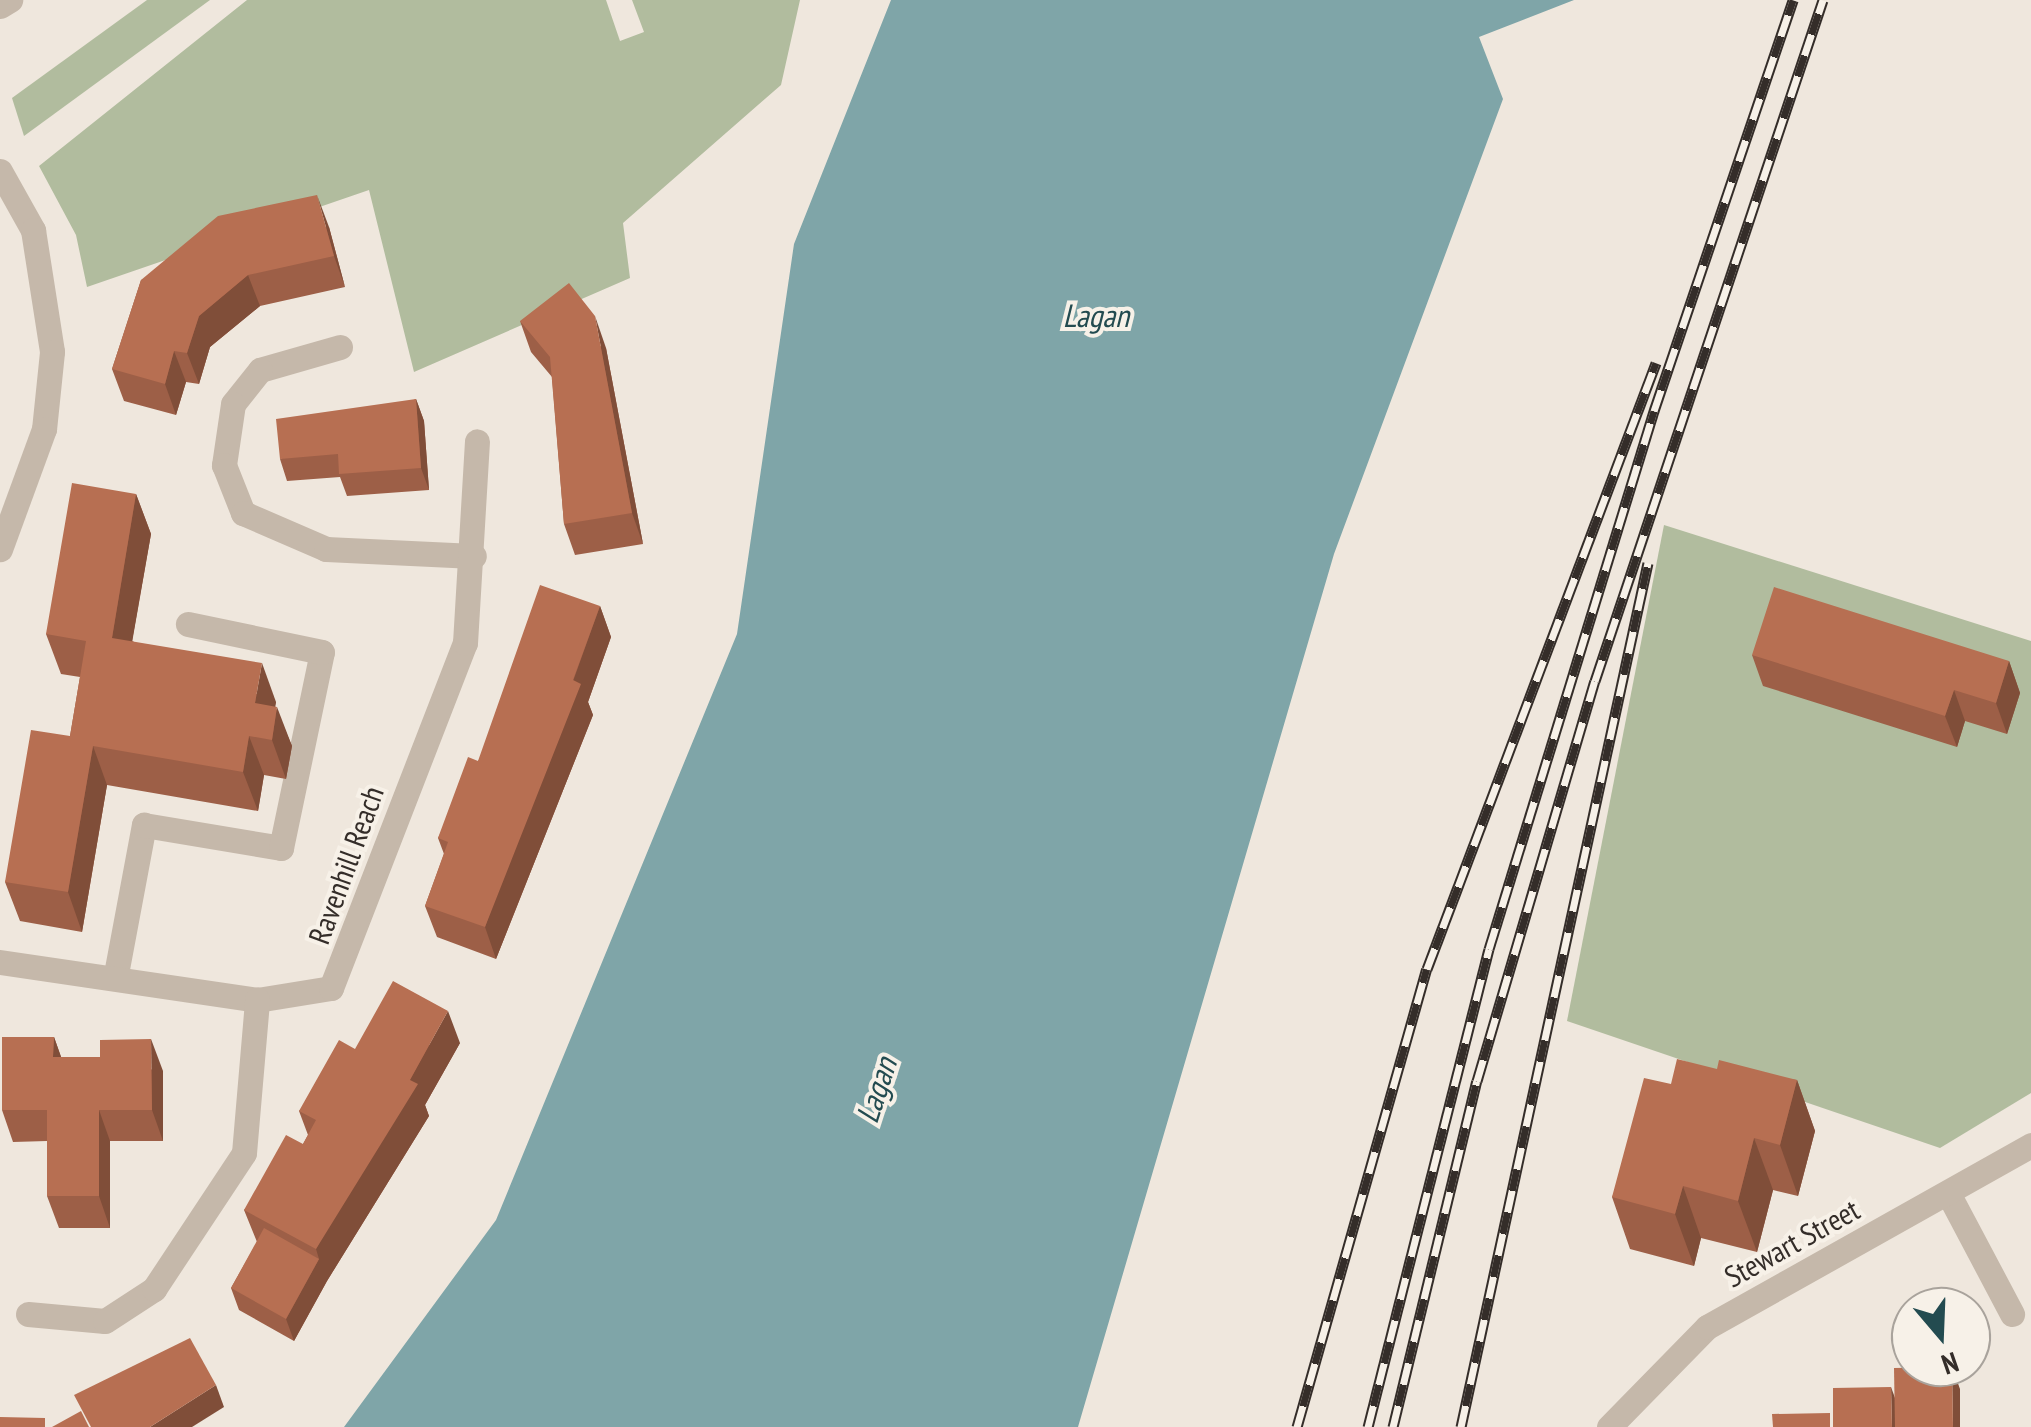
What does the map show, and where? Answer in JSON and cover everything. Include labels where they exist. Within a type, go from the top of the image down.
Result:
[{"type":"street","points":[[0,6],[10,0]]},
{"type":"street","points":[[0,172],[34,230],[52,352],[44,429],[0,550]]},
{"type":"street","points":[[340,348],[260,370],[233,404],[224,465],[243,513],[326,549],[474,556]]},
{"type":"street","name":"Ravenhill Reach","points":[[0,962],[116,974],[256,1000],[312,997],[344,968],[465,642],[474,556],[477,440]]},
{"type":"street","points":[[116,974],[144,826],[281,848],[322,652],[188,624]]},
{"type":"street","points":[[28,1314],[105,1321],[154,1289],[244,1153],[256,1000]]},
{"type":"street","name":"Stewart Street","points":[[1609,1427],[1707,1327],[2031,1145]]},
{"type":"street","points":[[1948,1192],[2012,1314]]},
{"type":"green space","points":[[147,0],[210,0],[24,136],[12,98]]},
{"type":"green space","points":[[247,0],[606,0],[620,41],[644,32],[632,0],[800,0],[781,85],[623,223],[630,278],[414,372],[369,190],[87,287],[76,235],[39,166]]},
{"type":"green space","points":[[1664,525],[2031,641],[2031,1093],[1940,1148],[1567,1021]]},
{"type":"water","name":"Lagan","points":[[891,0],[1574,0],[1479,37],[1503,99],[1334,554],[1078,1427],[344,1427],[496,1220],[737,634],[794,244]]},
{"type":"building","points":[[317,195],[334,256],[248,275],[199,316],[187,353],[174,351],[165,384],[112,369],[141,280],[218,216]]},
{"type":"building","points":[[569,283],[595,316],[632,513],[564,524],[550,357],[520,321]]},
{"type":"building","points":[[416,399],[421,468],[339,474],[338,454],[280,459],[276,419]]},
{"type":"building","points":[[72,483],[136,494],[112,638],[262,663],[255,703],[277,707],[272,740],[249,736],[243,772],[93,746],[68,892],[5,882],[31,730],[70,736],[86,641],[46,634]]},
{"type":"building","points":[[540,585],[600,606],[573,680],[581,684],[485,927],[425,906],[448,842],[438,838],[468,757],[478,761]]},
{"type":"building","points":[[1774,587],[2009,661],[1996,703],[1954,690],[1945,716],[1752,655]]},
{"type":"building","points":[[393,981],[448,1011],[410,1080],[418,1084],[316,1249],[244,1210],[286,1135],[303,1144],[316,1120],[299,1111],[339,1040],[355,1049]]},
{"type":"building","points":[[2,1037],[54,1037],[53,1057],[100,1057],[100,1040],[151,1039],[152,1110],[99,1110],[99,1196],[47,1196],[47,1110],[2,1110]]},
{"type":"building","points":[[1677,1059],[1717,1069],[1719,1060],[1797,1080],[1780,1145],[1754,1138],[1738,1201],[1683,1186],[1675,1214],[1612,1197],[1644,1078],[1671,1084]]},
{"type":"building","points":[[264,1228],[319,1259],[286,1319],[231,1288]]},
{"type":"building","points":[[190,1338],[216,1385],[150,1427],[91,1427],[74,1395]]},
{"type":"building","points":[[1891,1387],[1892,1427],[1833,1427],[1833,1388]]},
{"type":"building","points":[[1894,1387],[1952,1387],[1953,1427],[1895,1427]]},
{"type":"building","points":[[81,1411],[89,1427],[52,1427]]},
{"type":"building","points":[[1830,1413],[1830,1427],[1773,1427],[1772,1414]]},
{"type":"building","points":[[0,1417],[45,1418],[45,1427],[0,1427]]},
{"type":"railway","points":[[1368,1427],[1489,949],[1654,411],[1793,0]]},
{"type":"railway","points":[[1393,1427],[1477,1081],[1595,681],[1823,0]]},
{"type":"railway","points":[[1297,1427],[1427,969],[1656,363]]},
{"type":"railway","points":[[1461,1427],[1648,563]]}]
